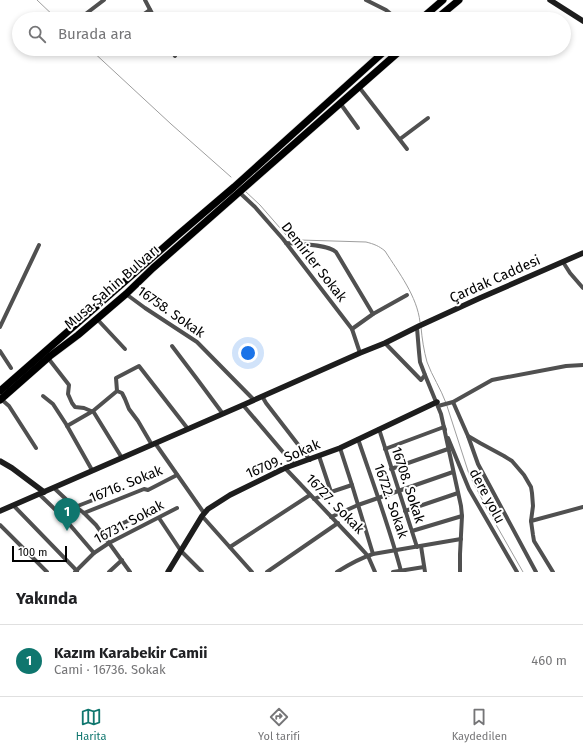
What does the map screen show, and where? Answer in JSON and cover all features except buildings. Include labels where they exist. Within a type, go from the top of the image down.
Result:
[{"type":"highway","points":[[429,12],[443,0]]},
{"type":"highway","points":[[444,12],[459,0]]},
{"type":"highway","name":"Musa Şahin Bulvarı","points":[[0,391],[234,186],[379,56]]},
{"type":"highway","name":"Musa Şahin Bulvarı","points":[[0,400],[48,358],[78,335],[126,294],[153,268],[394,56]]},
{"type":"main road","points":[[550,0],[568,12]]},
{"type":"main road","points":[[571,14],[583,22]]},
{"type":"main road","name":"Çardak Caddesi","points":[[0,511],[385,343],[480,298],[583,253]]},
{"type":"main road","name":"16709. Sokak","points":[[168,572],[203,515],[212,506],[230,495],[285,468],[340,448],[437,404]]},
{"type":"main road","points":[[0,461],[12,468],[41,493]]},
{"type":"street","points":[[88,12],[104,0]]},
{"type":"street","points":[[145,0],[150,10],[147,12]]},
{"type":"street","points":[[366,0],[388,12]]},
{"type":"street","points":[[359,87],[407,149]]},
{"type":"street","points":[[340,103],[358,128]]},
{"type":"street","points":[[400,139],[428,118]]},
{"type":"street","name":"Demirler Sokak","points":[[239,192],[255,206],[286,243],[352,329],[360,353]]},
{"type":"street","points":[[286,243],[322,247],[332,249],[336,252],[373,314]]},
{"type":"street","points":[[0,327],[39,245]]},
{"type":"street","points":[[563,262],[583,288]]},
{"type":"street","name":"16758. Sokak","points":[[126,294],[197,342],[254,400]]},
{"type":"street","points":[[352,329],[373,314],[407,295]]},
{"type":"street","points":[[97,319],[125,349]]},
{"type":"street","points":[[418,327],[420,362],[437,404],[444,428],[462,512],[460,572]]},
{"type":"street","points":[[385,343],[421,380],[425,375]]},
{"type":"street","points":[[172,346],[223,414]]},
{"type":"street","points":[[0,351],[11,368]]},
{"type":"street","points":[[48,358],[69,385],[68,394],[72,403],[75,407],[92,411],[122,458]]},
{"type":"street","points":[[437,404],[451,402],[497,378],[583,364]]},
{"type":"street","points":[[117,391],[116,378],[139,366],[188,429]]},
{"type":"street","points":[[67,426],[92,411],[117,391]]},
{"type":"street","points":[[117,391],[122,393],[129,409],[177,475],[203,515],[252,572]]},
{"type":"street","points":[[43,396],[53,404],[92,470]]},
{"type":"street","points":[[262,396],[310,460]]},
{"type":"street","points":[[0,400],[9,406],[36,448]]},
{"type":"street","points":[[451,402],[468,436],[478,464],[536,572]]},
{"type":"street","points":[[243,405],[294,465]]},
{"type":"street","points":[[385,449],[444,428]]},
{"type":"street","name":"dere yolu","points":[[444,428],[469,489],[517,572]]},
{"type":"street","name":"16708. Sokak","points":[[379,429],[405,511],[419,547],[425,572]]},
{"type":"street","points":[[468,436],[508,458],[524,474],[531,487],[532,493],[530,521],[534,541],[553,572]]},
{"type":"street","name":"16722. Sokak","points":[[358,439],[379,498],[401,570]]},
{"type":"street","points":[[340,448],[373,554]]},
{"type":"street","points":[[391,469],[448,449]]},
{"type":"street","points":[[319,456],[332,492]]},
{"type":"street","name":"16727. Sokak","points":[[285,468],[368,556],[375,572]]},
{"type":"street","points":[[332,517],[358,505],[453,472]]},
{"type":"street","name":"16716. Sokak","points":[[84,513],[144,489],[148,490],[177,475]]},
{"type":"street","points":[[314,499],[352,485]]},
{"type":"street","points":[[54,488],[84,513],[102,533],[130,572]]},
{"type":"street","points":[[41,493],[94,553]]},
{"type":"street","points":[[405,511],[458,493]]},
{"type":"street","points":[[75,507],[106,495]]},
{"type":"street","points":[[230,548],[310,495]]},
{"type":"street","points":[[12,505],[76,571]]},
{"type":"street","points":[[530,521],[583,507]]},
{"type":"street","name":"16731. Sokak","points":[[76,571],[94,553],[109,543],[177,508]]},
{"type":"street","points":[[102,533],[151,510]]},
{"type":"street","points":[[412,531],[462,516]]},
{"type":"street","points":[[159,518],[181,551],[202,572]]},
{"type":"street","points":[[267,572],[338,523]]},
{"type":"street","points":[[0,525],[48,572]]},
{"type":"street","points":[[337,572],[373,554],[461,539]]},
{"type":"street","points":[[109,572],[122,560]]},
{"type":"street","points":[[393,572],[424,567]]},
{"type":"waterway","points":[[37,0],[50,12]]},
{"type":"waterway","points":[[98,56],[231,177]]},
{"type":"waterway","points":[[245,191],[260,205],[287,236],[292,239],[366,242],[383,249],[411,294],[420,322]]},
{"type":"waterway","points":[[421,327],[427,362],[446,403]]},
{"type":"waterway","points":[[447,406],[469,474],[523,572]]},
{"type":"place","name":"Kazım Karabekir Camii","points":[[67,531]]}]
